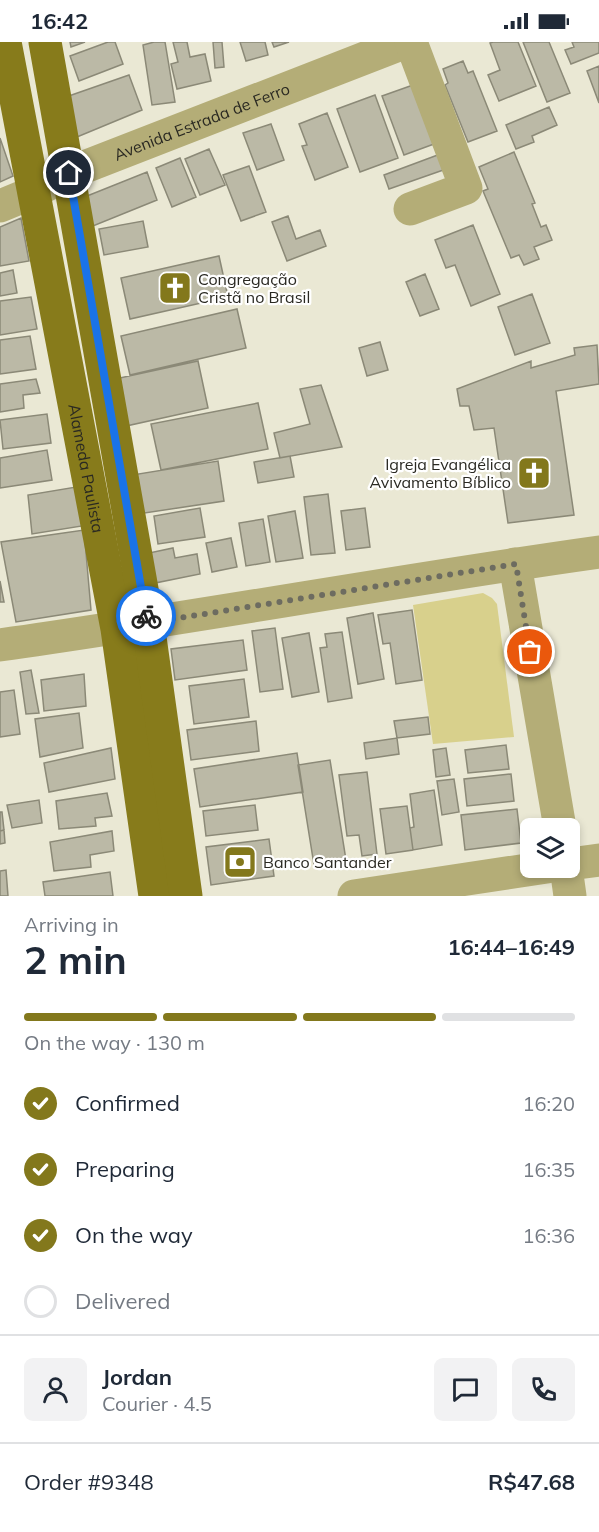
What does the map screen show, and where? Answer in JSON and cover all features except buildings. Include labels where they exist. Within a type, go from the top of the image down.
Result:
[{"type":"main road","name":"Alameda Paulista","points":[[5,42],[34,192],[132,626],[186,896]]},
{"type":"main road","name":"Alameda Paulista","points":[[45,42],[69,173],[132,626],[156,896]]},
{"type":"street","name":"Avenida Estrada de Ferro","points":[[0,206],[34,192],[69,173],[409,42]]},
{"type":"street","points":[[409,42],[466,188],[410,209]]},
{"type":"street","points":[[0,645],[599,552]]},
{"type":"street","points":[[516,564],[558,818]]},
{"type":"street","points":[[580,863],[599,860]]},
{"type":"street","points":[[354,896],[520,871]]},
{"type":"street","points":[[568,878],[570,896]]},
{"type":"shaded area","points":[[483,593],[497,604],[514,737],[433,744],[413,605]]},
{"type":"way so far","points":[[146,616],[148,623],[516,564],[530,652]]},
{"type":"place","name":"Congregação Cristã no Brasil","points":[[175,288]]},
{"type":"place","name":"Igreja Evangélica Avivamento Bíblico","points":[[534,473]]},
{"type":"place","name":"Banco Santander","points":[[240,862]]},
{"type":"route","points":[[69,173],[146,616]]}]
